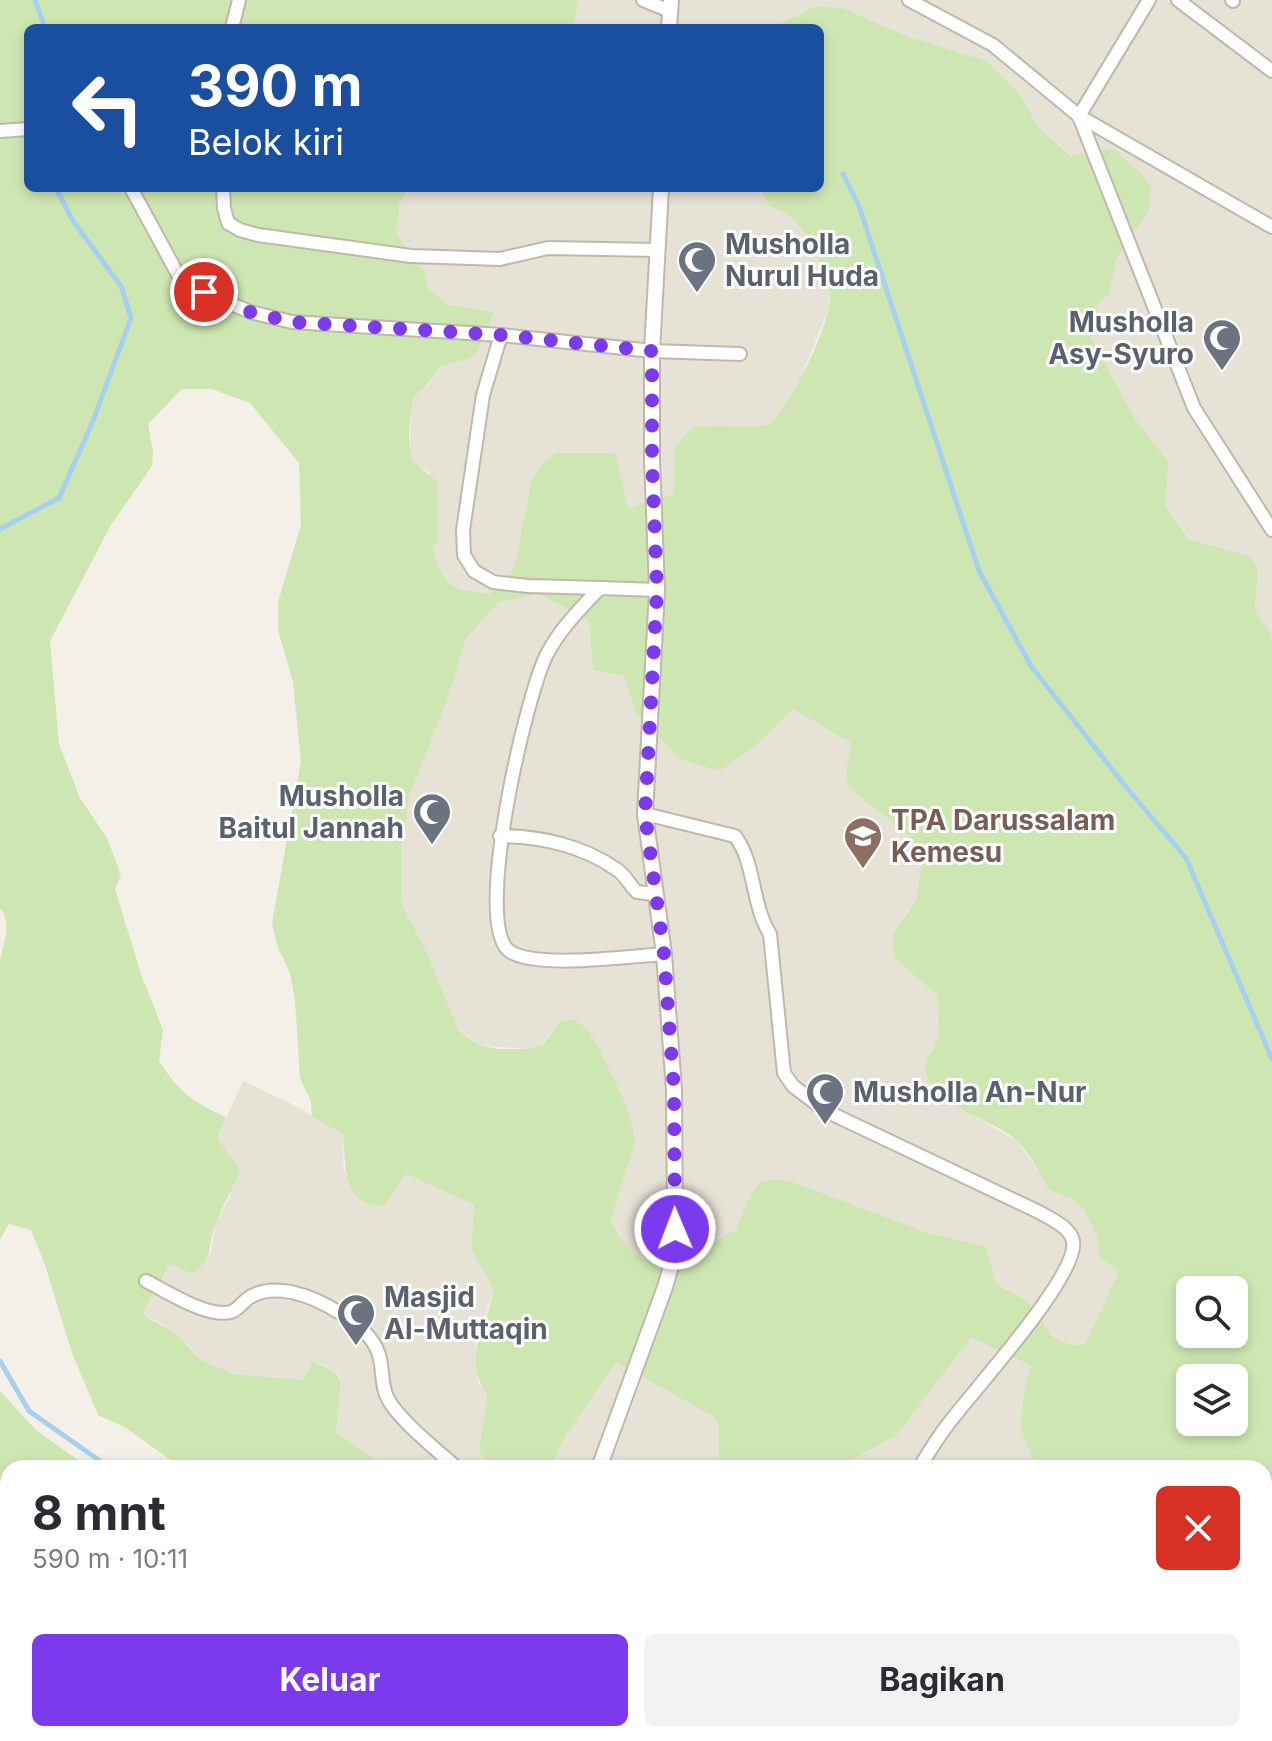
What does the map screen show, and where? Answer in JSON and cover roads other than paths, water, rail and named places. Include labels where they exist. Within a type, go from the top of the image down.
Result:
[{"type":"street","points":[[233,24],[239,0]]},
{"type":"street","points":[[643,0],[671,6]]},
{"type":"street","points":[[909,0],[993,45],[1079,116],[1271,224]]},
{"type":"street","points":[[1079,116],[1149,0]]},
{"type":"street","points":[[1178,0],[1272,71]]},
{"type":"street","points":[[1079,116],[1194,408],[1272,530]]},
{"type":"street","points":[[0,131],[24,129]]},
{"type":"street","points":[[133,192],[182,282],[250,312],[292,322],[501,335],[652,351],[740,354]]},
{"type":"street","points":[[223,192],[228,223],[240,230],[411,256],[500,259],[548,248],[658,250]]},
{"type":"street","points":[[602,1460],[672,1263],[675,1229],[674,1090],[664,954],[645,814],[657,590],[652,351],[661,192]]},
{"type":"street","points":[[501,335],[483,395],[463,530],[464,555],[474,571],[493,582],[657,590]]},
{"type":"street","points":[[600,588],[565,625],[547,655],[535,687],[500,836],[499,933],[510,952],[555,961],[664,954]]},
{"type":"street","points":[[645,814],[735,836],[743,847],[760,918],[770,934],[784,1073],[793,1086],[826,1111],[1041,1213],[1066,1228],[1071,1235],[1074,1243],[1070,1259],[1037,1312],[946,1426],[924,1460]]},
{"type":"street","points":[[500,836],[534,838],[575,849],[618,869],[637,892],[654,894]]},
{"type":"street","points":[[146,1281],[205,1310],[235,1311],[247,1298],[260,1292],[280,1290],[302,1295],[342,1314],[367,1333],[378,1349],[389,1402],[449,1460]]},
{"type":"waterway","points":[[35,0],[44,24]]},
{"type":"waterway","points":[[843,174],[859,206],[979,571],[1031,666],[1186,858],[1272,1059]]},
{"type":"waterway","points":[[0,529],[59,498],[93,421],[131,318],[121,286],[73,221],[58,192]]},
{"type":"waterway","points":[[0,1361],[29,1411],[99,1460]]},
{"type":"place","name":"Musholla Nurul Huda","points":[[697,294]]},
{"type":"place","name":"Musholla Asy-Syuro","points":[[1222,372]]},
{"type":"place","name":"Musholla Baitul Jannah","points":[[432,846]]},
{"type":"place","name":"TPA Darussalam Kemesu","points":[[863,870]]},
{"type":"place","name":"Musholla An-Nur","points":[[825,1126]]},
{"type":"place","name":"Masjid Al-Muttaqin","points":[[356,1347]]}]
